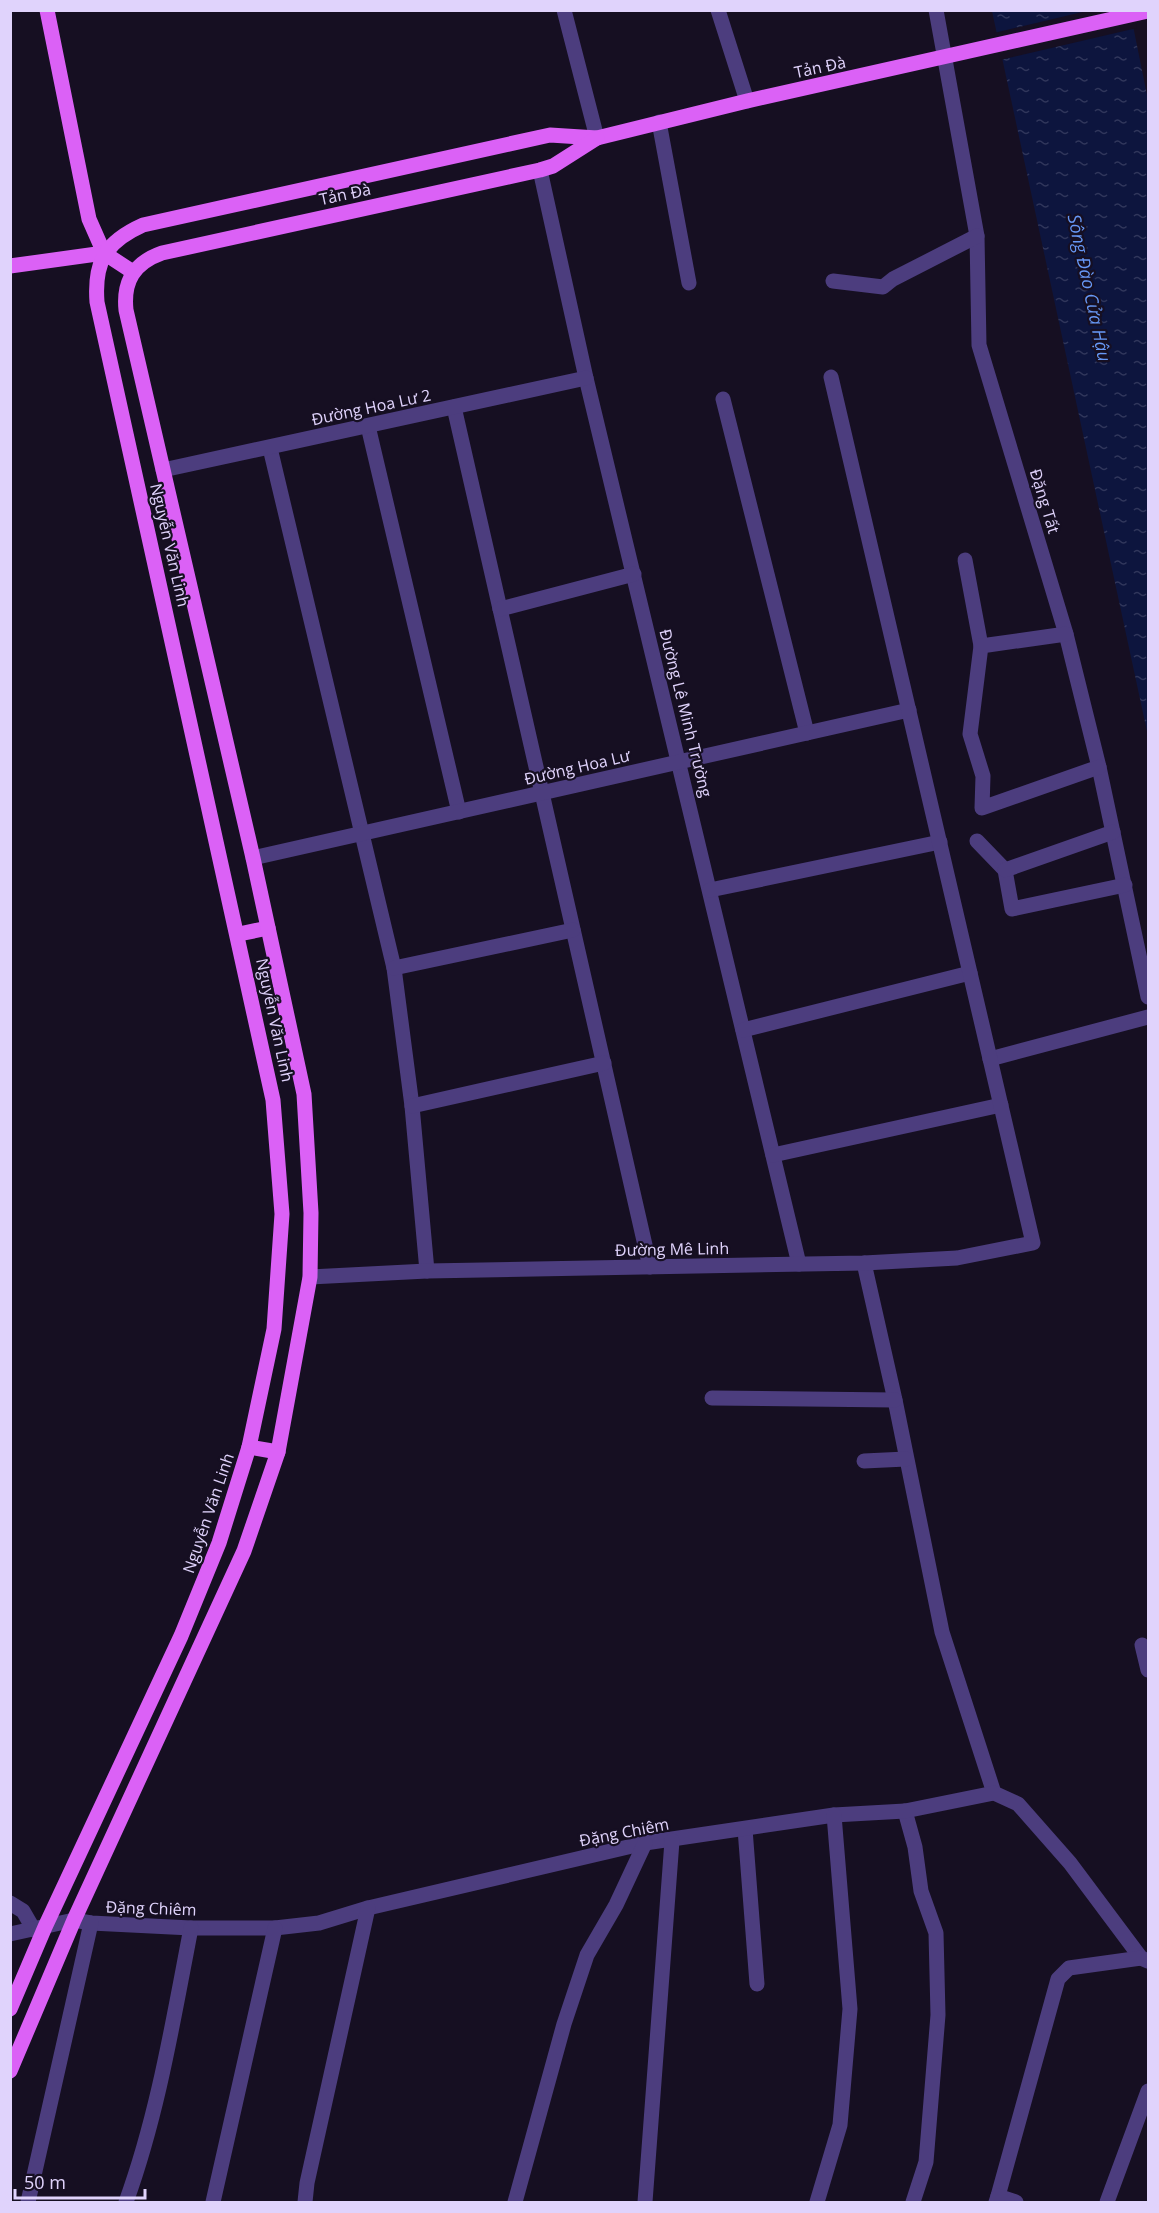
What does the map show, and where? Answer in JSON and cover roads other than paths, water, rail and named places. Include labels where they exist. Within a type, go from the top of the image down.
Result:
[{"type":"main road","points":[[47,10],[89,219],[104,253],[133,272]]},
{"type":"main road","name":"Tản Đà","points":[[133,272],[148,258],[162,253],[540,170],[553,166],[597,138],[659,122],[1149,11]]},
{"type":"main road","name":"Tản Đà","points":[[104,253],[125,233],[143,225],[550,135],[597,138]]},
{"type":"main road","points":[[10,266],[104,253]]},
{"type":"main road","name":"Nguyễn Văn Linh","points":[[10,2009],[40,1928],[181,1636],[219,1543],[249,1446],[274,1329],[282,1214],[273,1100],[239,934],[97,302],[96,283],[104,253]]},
{"type":"main road","name":"Nguyễn Văn Linh","points":[[10,2071],[74,1920],[240,1562],[278,1452],[310,1277],[311,1213],[304,1094],[253,858],[126,310],[124,295],[133,272]]},
{"type":"main road","points":[[239,934],[268,928]]},
{"type":"main road","points":[[249,1446],[278,1452]]},
{"type":"street","points":[[564,10],[597,138]]},
{"type":"street","points":[[718,10],[747,101]]},
{"type":"street","name":"Đặng Tất","points":[[936,10],[977,236],[979,345],[1066,634],[1099,767],[1149,997]]},
{"type":"street","points":[[659,122],[689,283]]},
{"type":"street","name":"Đường Lê Minh Trường","points":[[540,170],[586,378],[799,1264]]},
{"type":"street","points":[[833,281],[883,288],[893,279],[977,236]]},
{"type":"street","points":[[773,1155],[1001,1106],[831,377]]},
{"type":"street","name":"Đường Hoa Lư 2","points":[[163,470],[586,378]]},
{"type":"street","points":[[723,399],[807,733]]},
{"type":"street","points":[[454,407],[650,1267]]},
{"type":"street","points":[[368,426],[459,812]]},
{"type":"street","points":[[270,448],[394,968],[412,1106],[428,1271]]},
{"type":"street","points":[[966,560],[981,646],[970,734],[983,776],[982,808],[1099,767]]},
{"type":"street","points":[[500,609],[634,574]]},
{"type":"street","points":[[981,646],[1066,634]]},
{"type":"street","name":"Đường Hoa Lư","points":[[253,858],[909,710]]},
{"type":"street","points":[[1005,870],[1113,832]]},
{"type":"street","points":[[977,841],[1005,870],[1012,909],[1125,885]]},
{"type":"street","points":[[710,890],[940,842]]},
{"type":"street","points":[[394,968],[573,930]]},
{"type":"street","points":[[743,1030],[970,973]]},
{"type":"street","points":[[990,1059],[1149,1017]]},
{"type":"street","points":[[412,1106],[604,1063]]},
{"type":"street","name":"Đường Mê Linh","points":[[310,1277],[428,1271],[864,1263],[957,1258],[1033,1243],[1001,1106]]},
{"type":"street","points":[[864,1263],[895,1400],[942,1632],[994,1793],[1018,1804],[1070,1863],[1145,1960]]},
{"type":"street","points":[[712,1398],[895,1400]]},
{"type":"street","points":[[864,1461],[906,1459]]},
{"type":"street","points":[[1142,1645],[1149,1670]]},
{"type":"street","name":"Đặng Chiêm","points":[[10,1934],[74,1920],[91,1923],[191,1928],[275,1928],[319,1923],[368,1908],[645,1843],[672,1841],[834,1815],[905,1811],[994,1793]]},
{"type":"street","points":[[905,1811],[915,1847],[921,1892],[936,1933],[938,2015],[926,2162],[914,2202]]},
{"type":"street","points":[[818,2202],[840,2125],[850,2009],[834,1815]]},
{"type":"street","points":[[745,1829],[757,1984]]},
{"type":"street","points":[[645,2202],[672,1841]]},
{"type":"street","points":[[515,2202],[564,2024],[587,1955],[616,1905],[645,1843]]},
{"type":"street","points":[[10,1902],[40,1928]]},
{"type":"street","points":[[305,2202],[307,2183],[368,1908]]},
{"type":"street","points":[[28,2202],[91,1923]]},
{"type":"street","points":[[126,2202],[140,2163],[161,2083],[191,1928]]},
{"type":"street","points":[[213,2202],[275,1928]]},
{"type":"street","points":[[1016,2202],[997,2199],[1058,1979],[1069,1968],[1145,1960]]},
{"type":"street","points":[[1107,2202],[1149,2091]]},
{"type":"water","name":"Sông Đào Cửa Hậu","points":[[992,11],[1130,11],[1148,100],[1148,736]]}]
